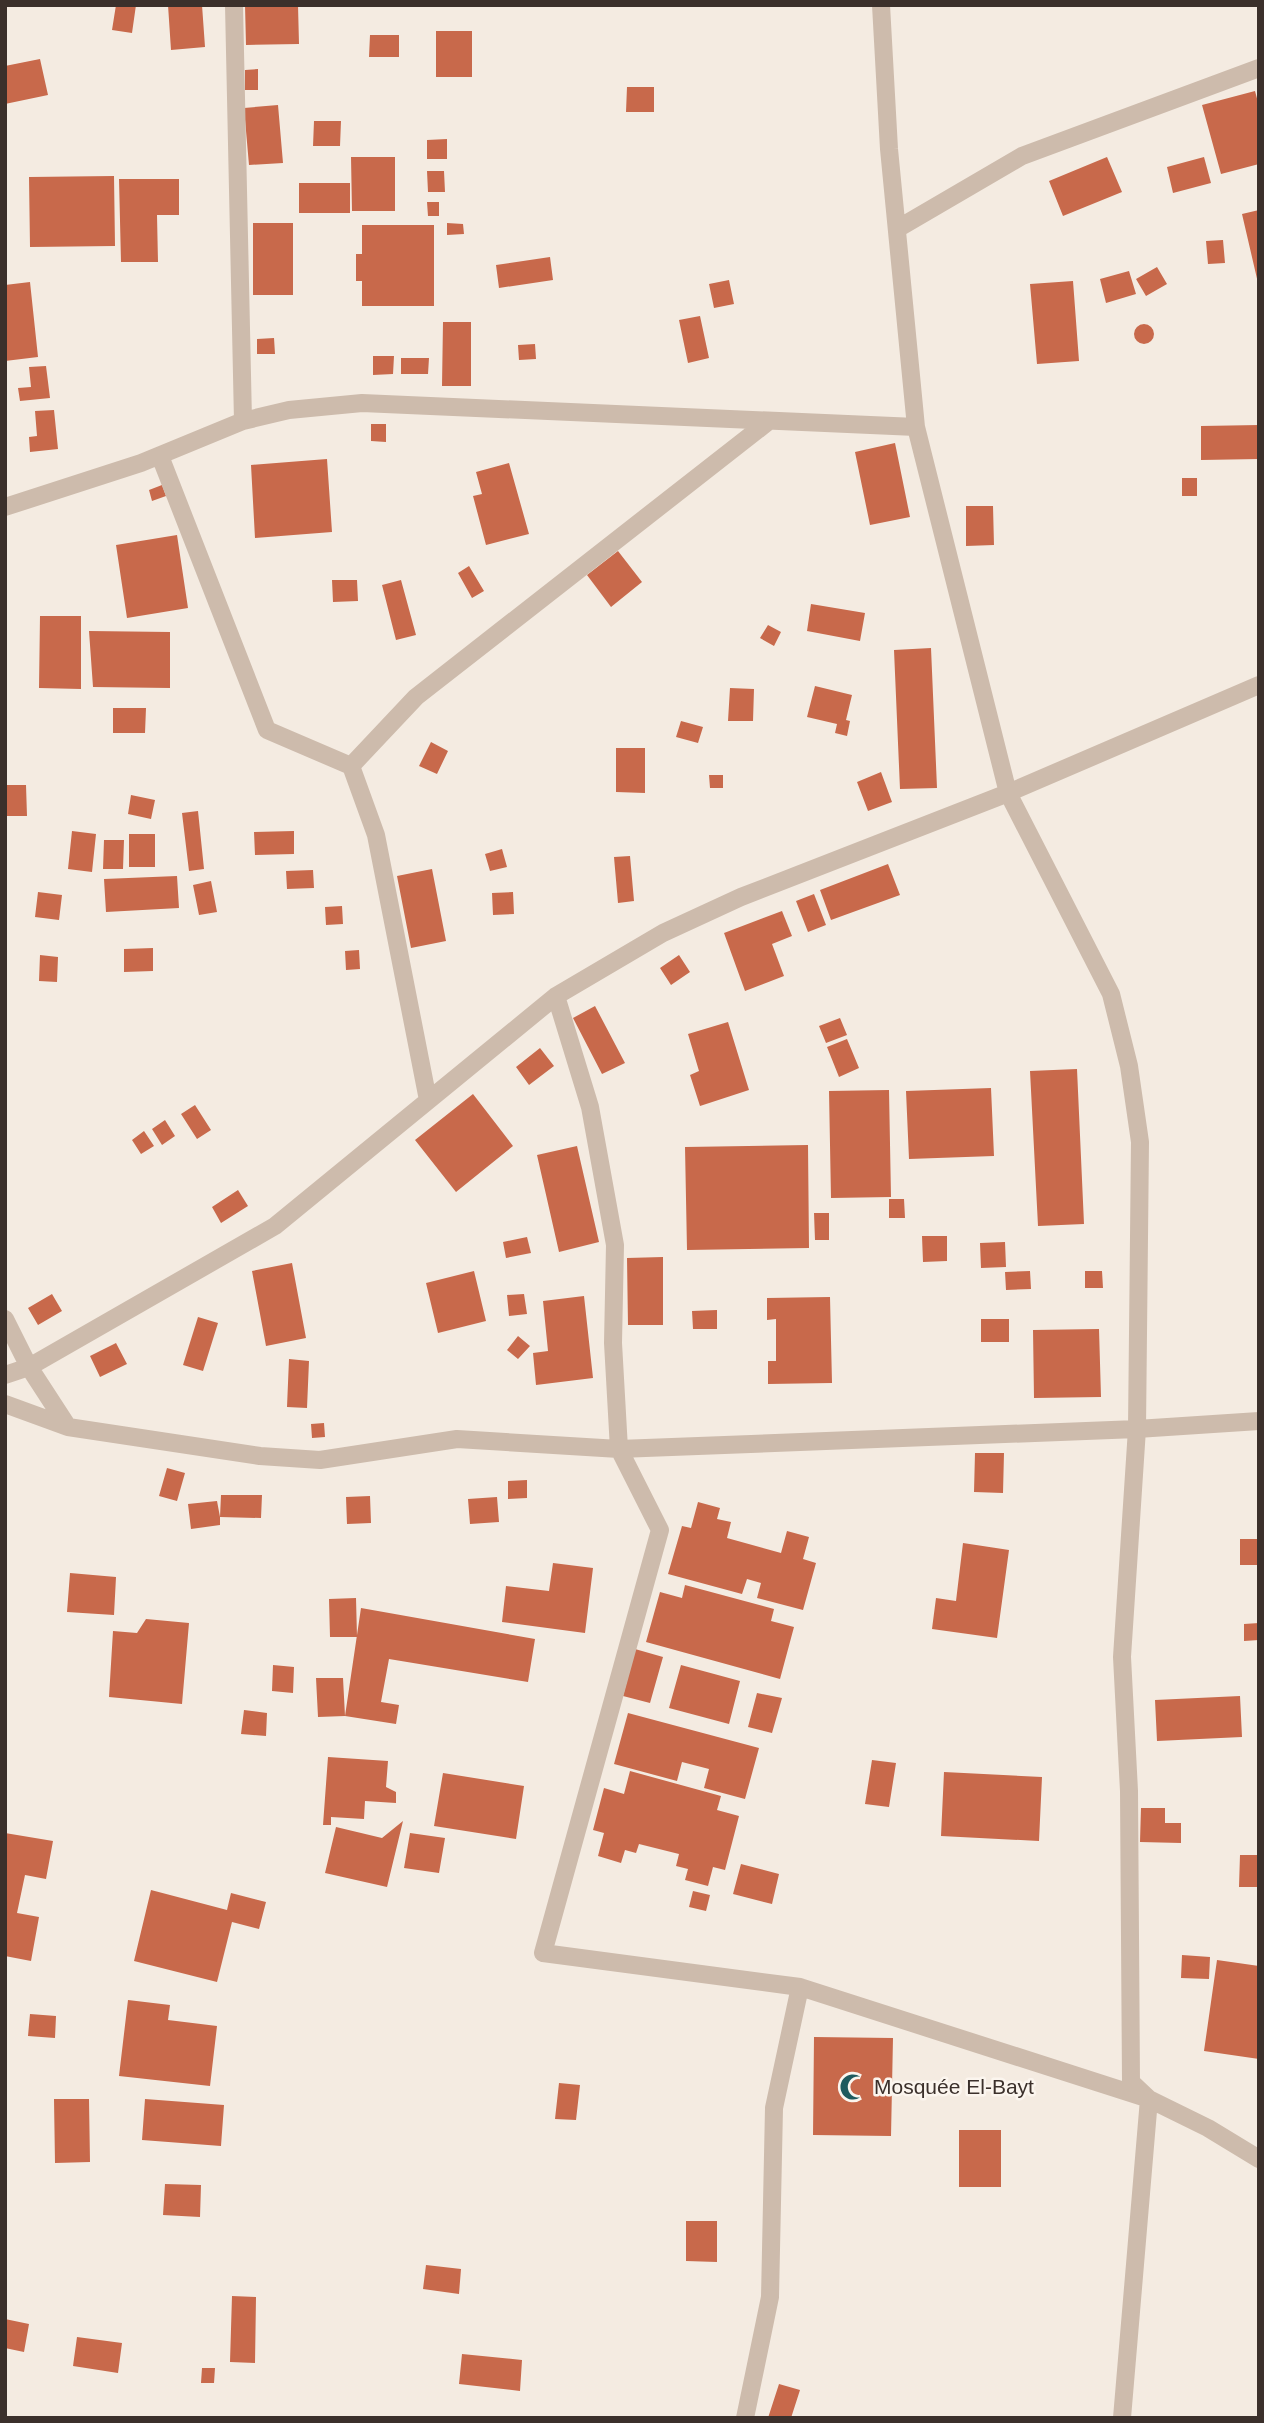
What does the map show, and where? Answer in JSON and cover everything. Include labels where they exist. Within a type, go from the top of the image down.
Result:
[{"type":"street","points":[[234,5],[243,421]]},
{"type":"street","points":[[881,5],[897,229],[916,427],[1007,793],[1111,993],[1129,1066],[1140,1142],[1138,1429],[1122,1657],[1129,1791],[1131,2082],[1149,2099]]},
{"type":"street","points":[[897,229],[1022,156],[1259,68]]},
{"type":"street","points":[[5,507],[160,456],[243,421],[289,410],[362,403],[916,427]]},
{"type":"street","points":[[351,766],[416,696],[769,421]]},
{"type":"street","points":[[160,456],[267,730],[351,766],[376,835],[428,1100]]},
{"type":"street","points":[[5,1375],[29,1367],[275,1226],[556,996],[663,933],[741,897],[1007,793],[1259,685]]},
{"type":"street","points":[[556,996],[590,1107],[615,1245],[613,1343],[619,1449],[660,1530],[543,1953],[800,1987],[1149,2099],[1208,2128],[1259,2159]]},
{"type":"street","points":[[5,1318],[29,1367],[68,1427]]},
{"type":"street","points":[[5,1404],[68,1427],[260,1456],[320,1460],[457,1439],[619,1449],[1138,1429],[1259,1421]]},
{"type":"street","points":[[745,2418],[770,2297],[774,2108],[800,1987]]},
{"type":"street","points":[[1122,2418],[1149,2099]]},
{"type":"building","points":[[116,5],[136,5],[132,33],[112,30]]},
{"type":"building","points":[[168,5],[202,5],[205,47],[171,50]]},
{"type":"building","points":[[245,5],[298,5],[299,44],[246,45]]},
{"type":"building","points":[[436,31],[472,31],[472,77],[436,77]]},
{"type":"building","points":[[370,35],[399,35],[399,57],[369,57]]},
{"type":"building","points":[[40,59],[48,95],[5,104],[5,66]]},
{"type":"building","points":[[258,69],[258,90],[245,90],[245,70]]},
{"type":"building","points":[[627,87],[654,87],[654,112],[626,112]]},
{"type":"building","points":[[1255,91],[1259,106],[1259,164],[1221,174],[1202,105]]},
{"type":"building","points":[[278,105],[283,163],[249,165],[244,108]]},
{"type":"building","points":[[314,121],[341,121],[340,146],[313,146]]},
{"type":"building","points":[[447,139],[447,159],[427,159],[427,140]]},
{"type":"building","points":[[351,157],[395,157],[395,211],[352,211]]},
{"type":"building","points":[[1107,157],[1122,192],[1063,216],[1049,181]]},
{"type":"building","points":[[1204,157],[1211,183],[1173,193],[1167,167]]},
{"type":"building","points":[[427,171],[444,171],[445,192],[428,192]]},
{"type":"building","points":[[114,176],[115,246],[30,247],[29,177]]},
{"type":"building","points":[[119,179],[179,179],[179,215],[157,215],[158,262],[121,262]]},
{"type":"building","points":[[299,183],[350,183],[350,213],[299,213]]},
{"type":"building","points":[[427,202],[439,202],[439,216],[428,216]]},
{"type":"building","points":[[1259,210],[1259,283],[1258,283],[1242,214]]},
{"type":"building","points":[[253,223],[293,223],[293,295],[253,295]]},
{"type":"building","points":[[447,223],[463,224],[464,234],[447,235]]},
{"type":"building","points":[[362,225],[434,225],[434,306],[362,306],[362,281],[356,281],[356,254],[362,254]]},
{"type":"building","points":[[1223,240],[1225,263],[1208,264],[1206,241]]},
{"type":"building","points":[[550,257],[553,280],[499,288],[496,265]]},
{"type":"building","points":[[1157,267],[1167,284],[1146,296],[1136,279]]},
{"type":"building","points":[[1129,271],[1136,294],[1106,303],[1100,279]]},
{"type":"building","points":[[729,280],[734,304],[714,308],[709,284]]},
{"type":"building","points":[[1073,281],[1079,361],[1037,364],[1030,284]]},
{"type":"building","points":[[30,282],[38,357],[5,361],[5,285]]},
{"type":"building","points":[[700,316],[709,358],[688,363],[679,320]]},
{"type":"building","points":[[443,322],[471,322],[471,386],[442,386]]},
{"type":"building","points":[[1144,324],[1151,327],[1154,334],[1151,341],[1144,344],[1137,341],[1134,334],[1137,327]]},
{"type":"building","points":[[274,338],[275,354],[257,354],[257,339]]},
{"type":"building","points":[[535,344],[536,359],[519,360],[518,345]]},
{"type":"building","points":[[373,356],[394,356],[393,374],[373,375]]},
{"type":"building","points":[[401,358],[429,358],[428,374],[401,374]]},
{"type":"building","points":[[46,366],[50,398],[20,401],[18,388],[31,387],[29,367]]},
{"type":"building","points":[[54,410],[58,449],[30,452],[29,437],[37,436],[35,411]]},
{"type":"building","points":[[371,424],[386,424],[386,442],[371,441]]},
{"type":"building","points":[[1259,425],[1259,459],[1201,460],[1201,426]]},
{"type":"building","points":[[895,443],[910,517],[870,525],[855,452]]},
{"type":"building","points":[[327,459],[332,532],[255,538],[251,465]]},
{"type":"building","points":[[509,463],[529,534],[486,545],[473,496],[482,494],[476,472]]},
{"type":"building","points":[[1182,478],[1197,478],[1197,496],[1182,496]]},
{"type":"building","points":[[162,485],[166,496],[152,501],[149,490]]},
{"type":"building","points":[[966,506],[993,506],[994,545],[966,546]]},
{"type":"building","points":[[177,535],[188,608],[127,618],[116,545]]},
{"type":"building","points":[[618,551],[642,582],[611,607],[587,575]]},
{"type":"building","points":[[469,566],[484,591],[472,598],[458,573]]},
{"type":"building","points":[[332,580],[357,580],[358,601],[333,602]]},
{"type":"building","points":[[401,580],[416,635],[396,640],[382,585]]},
{"type":"building","points":[[811,604],[865,613],[860,641],[807,631]]},
{"type":"building","points":[[40,616],[81,616],[81,689],[39,688]]},
{"type":"building","points":[[768,625],[781,632],[774,646],[760,638]]},
{"type":"building","points":[[89,631],[170,632],[170,688],[93,687]]},
{"type":"building","points":[[931,648],[937,788],[900,789],[894,650]]},
{"type":"building","points":[[815,686],[852,695],[846,720],[850,721],[847,736],[835,733],[837,724],[807,717]]},
{"type":"building","points":[[730,688],[754,689],[753,721],[728,721]]},
{"type":"building","points":[[113,708],[146,708],[145,733],[113,733]]},
{"type":"building","points":[[681,721],[703,727],[698,743],[676,737]]},
{"type":"building","points":[[431,742],[448,751],[437,774],[419,766]]},
{"type":"building","points":[[616,748],[645,748],[645,793],[616,792]]},
{"type":"building","points":[[881,772],[892,802],[868,811],[857,782]]},
{"type":"building","points":[[709,775],[723,775],[723,788],[710,788]]},
{"type":"building","points":[[5,785],[26,785],[27,816],[5,816]]},
{"type":"building","points":[[131,795],[155,800],[151,819],[128,814]]},
{"type":"building","points":[[198,811],[204,869],[189,871],[182,813]]},
{"type":"building","points":[[72,831],[96,834],[92,872],[68,869]]},
{"type":"building","points":[[294,831],[294,854],[255,855],[254,832]]},
{"type":"building","points":[[129,834],[155,834],[155,867],[129,867]]},
{"type":"building","points":[[104,840],[124,840],[123,869],[103,869]]},
{"type":"building","points":[[502,849],[507,867],[490,871],[485,854]]},
{"type":"building","points":[[630,856],[634,901],[618,903],[614,857]]},
{"type":"building","points":[[888,864],[900,895],[831,920],[820,890]]},
{"type":"building","points":[[432,869],[446,941],[411,948],[397,876]]},
{"type":"building","points":[[313,870],[314,888],[287,889],[286,871]]},
{"type":"building","points":[[177,876],[179,908],[106,912],[104,879]]},
{"type":"building","points":[[211,881],[217,912],[199,915],[193,885]]},
{"type":"building","points":[[38,892],[62,895],[59,920],[35,917]]},
{"type":"building","points":[[513,892],[514,914],[493,915],[492,893]]},
{"type":"building","points":[[814,894],[826,925],[808,932],[796,901]]},
{"type":"building","points":[[342,906],[343,924],[326,925],[325,907]]},
{"type":"building","points":[[782,911],[792,936],[772,944],[784,976],[745,991],[724,933]]},
{"type":"building","points":[[153,948],[153,971],[124,972],[124,949]]},
{"type":"building","points":[[359,950],[360,969],[346,970],[345,951]]},
{"type":"building","points":[[40,955],[58,957],[57,982],[39,981]]},
{"type":"building","points":[[679,955],[690,972],[671,985],[660,968]]},
{"type":"building","points":[[595,1006],[625,1063],[602,1074],[573,1018]]},
{"type":"building","points":[[840,1018],[847,1035],[826,1043],[819,1026]]},
{"type":"building","points":[[728,1022],[749,1090],[700,1106],[690,1075],[699,1071],[688,1034]]},
{"type":"building","points":[[847,1039],[859,1068],[839,1077],[827,1047]]},
{"type":"building","points":[[540,1048],[554,1066],[529,1085],[516,1067]]},
{"type":"building","points":[[1077,1069],[1084,1224],[1038,1226],[1030,1071]]},
{"type":"building","points":[[991,1088],[994,1156],[909,1159],[906,1091]]},
{"type":"building","points":[[889,1090],[891,1197],[831,1198],[829,1091]]},
{"type":"building","points":[[473,1094],[513,1146],[456,1192],[415,1140]]},
{"type":"building","points":[[195,1105],[211,1130],[197,1139],[181,1114]]},
{"type":"building","points":[[165,1120],[175,1136],[162,1145],[152,1129]]},
{"type":"building","points":[[144,1131],[154,1146],[141,1154],[132,1140]]},
{"type":"building","points":[[808,1145],[809,1248],[687,1250],[685,1147]]},
{"type":"building","points":[[577,1146],[599,1242],[559,1252],[537,1155]]},
{"type":"building","points":[[238,1190],[248,1206],[221,1223],[212,1207]]},
{"type":"building","points":[[889,1199],[904,1199],[905,1218],[889,1218]]},
{"type":"building","points":[[814,1213],[829,1213],[829,1240],[815,1240]]},
{"type":"building","points":[[922,1236],[947,1236],[947,1261],[923,1262]]},
{"type":"building","points":[[527,1237],[531,1253],[506,1258],[503,1242]]},
{"type":"building","points":[[1005,1242],[1006,1267],[981,1268],[980,1243]]},
{"type":"building","points":[[663,1257],[663,1325],[628,1325],[627,1258]]},
{"type":"building","points":[[292,1263],[306,1338],[266,1346],[252,1271]]},
{"type":"building","points":[[474,1271],[486,1321],[438,1333],[426,1283]]},
{"type":"building","points":[[1030,1271],[1031,1289],[1006,1290],[1005,1272]]},
{"type":"building","points":[[1085,1271],[1102,1271],[1103,1288],[1085,1288]]},
{"type":"building","points":[[52,1294],[62,1311],[38,1325],[28,1308]]},
{"type":"building","points":[[524,1294],[527,1314],[509,1316],[507,1295]]},
{"type":"building","points":[[584,1296],[593,1378],[536,1385],[533,1353],[548,1351],[543,1301]]},
{"type":"building","points":[[830,1297],[832,1383],[768,1384],[768,1361],[776,1361],[776,1319],[767,1320],[767,1298]]},
{"type":"building","points":[[717,1310],[717,1329],[693,1329],[692,1311]]},
{"type":"building","points":[[198,1317],[218,1323],[203,1371],[183,1365]]},
{"type":"building","points":[[981,1319],[1009,1319],[1009,1342],[981,1342]]},
{"type":"building","points":[[1099,1329],[1101,1397],[1034,1398],[1033,1330]]},
{"type":"building","points":[[518,1336],[530,1346],[518,1359],[507,1350]]},
{"type":"building","points":[[116,1343],[127,1364],[100,1377],[90,1356]]},
{"type":"building","points":[[289,1359],[309,1361],[307,1408],[287,1407]]},
{"type":"building","points":[[324,1423],[325,1437],[312,1438],[311,1424]]},
{"type":"building","points":[[975,1453],[1004,1453],[1003,1493],[974,1492]]},
{"type":"building","points":[[167,1468],[185,1473],[177,1501],[159,1496]]},
{"type":"building","points":[[527,1480],[527,1498],[508,1499],[508,1481]]},
{"type":"building","points":[[221,1495],[262,1495],[261,1518],[220,1517]]},
{"type":"building","points":[[370,1496],[371,1523],[347,1524],[346,1497]]},
{"type":"building","points":[[497,1497],[499,1522],[470,1524],[468,1499]]},
{"type":"building","points":[[217,1501],[220,1525],[191,1529],[188,1504]]},
{"type":"building","points":[[698,1502],[720,1508],[717,1519],[731,1522],[727,1538],[781,1553],[787,1531],[809,1537],[803,1559],[816,1563],[803,1610],[757,1598],[761,1583],[747,1579],[742,1594],[668,1574],[682,1526],[691,1528]]},
{"type":"building","points":[[1240,1539],[1259,1539],[1259,1565],[1240,1565]]},
{"type":"building","points":[[963,1543],[1009,1550],[997,1638],[932,1629],[936,1598],[956,1601]]},
{"type":"building","points":[[553,1563],[593,1568],[585,1633],[502,1622],[506,1586],[549,1591]]},
{"type":"building","points":[[70,1573],[116,1577],[114,1615],[67,1612]]},
{"type":"building","points":[[685,1585],[774,1609],[771,1621],[794,1627],[780,1679],[646,1642],[660,1592],[682,1598]]},
{"type":"building","points":[[356,1598],[357,1637],[330,1637],[329,1599]]},
{"type":"building","points":[[361,1608],[535,1639],[528,1682],[389,1659],[381,1702],[399,1705],[396,1724],[345,1716]]},
{"type":"building","points":[[146,1619],[189,1623],[182,1704],[109,1697],[113,1631],[137,1633]]},
{"type":"building","points":[[1259,1623],[1259,1640],[1244,1641],[1244,1624]]},
{"type":"building","points":[[635,1649],[663,1657],[650,1703],[623,1696]]},
{"type":"building","points":[[273,1665],[294,1667],[293,1693],[272,1691]]},
{"type":"building","points":[[681,1665],[740,1681],[729,1724],[669,1708]]},
{"type":"building","points":[[316,1678],[343,1678],[345,1716],[318,1717]]},
{"type":"building","points":[[757,1693],[782,1698],[772,1733],[748,1727]]},
{"type":"building","points":[[1240,1696],[1242,1737],[1157,1741],[1155,1700]]},
{"type":"building","points":[[244,1710],[267,1713],[266,1736],[241,1734]]},
{"type":"building","points":[[628,1713],[759,1748],[745,1799],[704,1788],[709,1769],[682,1762],[677,1781],[614,1764]]},
{"type":"building","points":[[328,1757],[388,1761],[386,1787],[396,1792],[396,1803],[365,1801],[364,1819],[331,1817],[331,1825],[323,1825]]},
{"type":"building","points":[[872,1760],[896,1763],[889,1807],[865,1804]]},
{"type":"building","points":[[630,1771],[721,1796],[717,1810],[739,1816],[725,1870],[713,1867],[708,1886],[685,1880],[688,1869],[676,1866],[679,1854],[639,1844],[636,1853],[625,1850],[621,1863],[598,1856],[604,1833],[593,1830],[604,1788],[624,1794]]},
{"type":"building","points":[[944,1772],[1042,1777],[1039,1841],[941,1836]]},
{"type":"building","points":[[443,1773],[524,1786],[516,1839],[434,1826]]},
{"type":"building","points":[[1141,1808],[1165,1808],[1165,1823],[1181,1823],[1181,1843],[1140,1842]]},
{"type":"building","points":[[403,1821],[387,1887],[325,1873],[336,1827],[382,1838]]},
{"type":"building","points":[[5,1833],[53,1841],[46,1879],[25,1875],[17,1913],[39,1917],[31,1961],[5,1956]]},
{"type":"building","points":[[410,1833],[445,1838],[439,1873],[404,1868]]},
{"type":"building","points":[[1240,1855],[1259,1855],[1259,1887],[1239,1887]]},
{"type":"building","points":[[741,1864],[779,1874],[772,1904],[733,1894]]},
{"type":"building","points":[[151,1890],[227,1910],[231,1893],[266,1902],[259,1929],[232,1922],[217,1982],[134,1961]]},
{"type":"building","points":[[693,1891],[710,1895],[706,1911],[689,1907]]},
{"type":"building","points":[[1182,1955],[1210,1957],[1209,1979],[1181,1978]]},
{"type":"building","points":[[1217,1960],[1259,1966],[1259,2059],[1204,2051]]},
{"type":"building","points":[[128,2000],[170,2005],[168,2020],[217,2026],[210,2086],[119,2076]]},
{"type":"building","points":[[30,2014],[56,2016],[55,2038],[28,2036]]},
{"type":"building","name":"Mosquée El-Bayt","points":[[814,2037],[893,2038],[891,2136],[813,2135]]},
{"type":"building","points":[[559,2083],[580,2085],[576,2120],[555,2119]]},
{"type":"building","points":[[54,2099],[89,2099],[90,2162],[55,2163]]},
{"type":"building","points":[[145,2099],[224,2105],[221,2146],[142,2140]]},
{"type":"building","points":[[959,2130],[1001,2130],[1001,2187],[959,2187]]},
{"type":"building","points":[[165,2184],[201,2185],[200,2217],[163,2215]]},
{"type":"building","points":[[686,2221],[717,2221],[717,2262],[686,2261]]},
{"type":"building","points":[[426,2265],[461,2269],[459,2294],[423,2289]]},
{"type":"building","points":[[232,2296],[256,2297],[255,2363],[230,2362]]},
{"type":"building","points":[[5,2319],[29,2324],[24,2352],[5,2348]]},
{"type":"building","points":[[77,2337],[122,2343],[118,2373],[73,2366]]},
{"type":"building","points":[[462,2354],[522,2360],[520,2391],[459,2384]]},
{"type":"building","points":[[202,2368],[215,2368],[214,2383],[201,2383]]},
{"type":"building","points":[[779,2384],[800,2390],[791,2418],[768,2418]]},
{"type":"place","name":"Mosquée El-Bayt","points":[[853,2087]]}]
